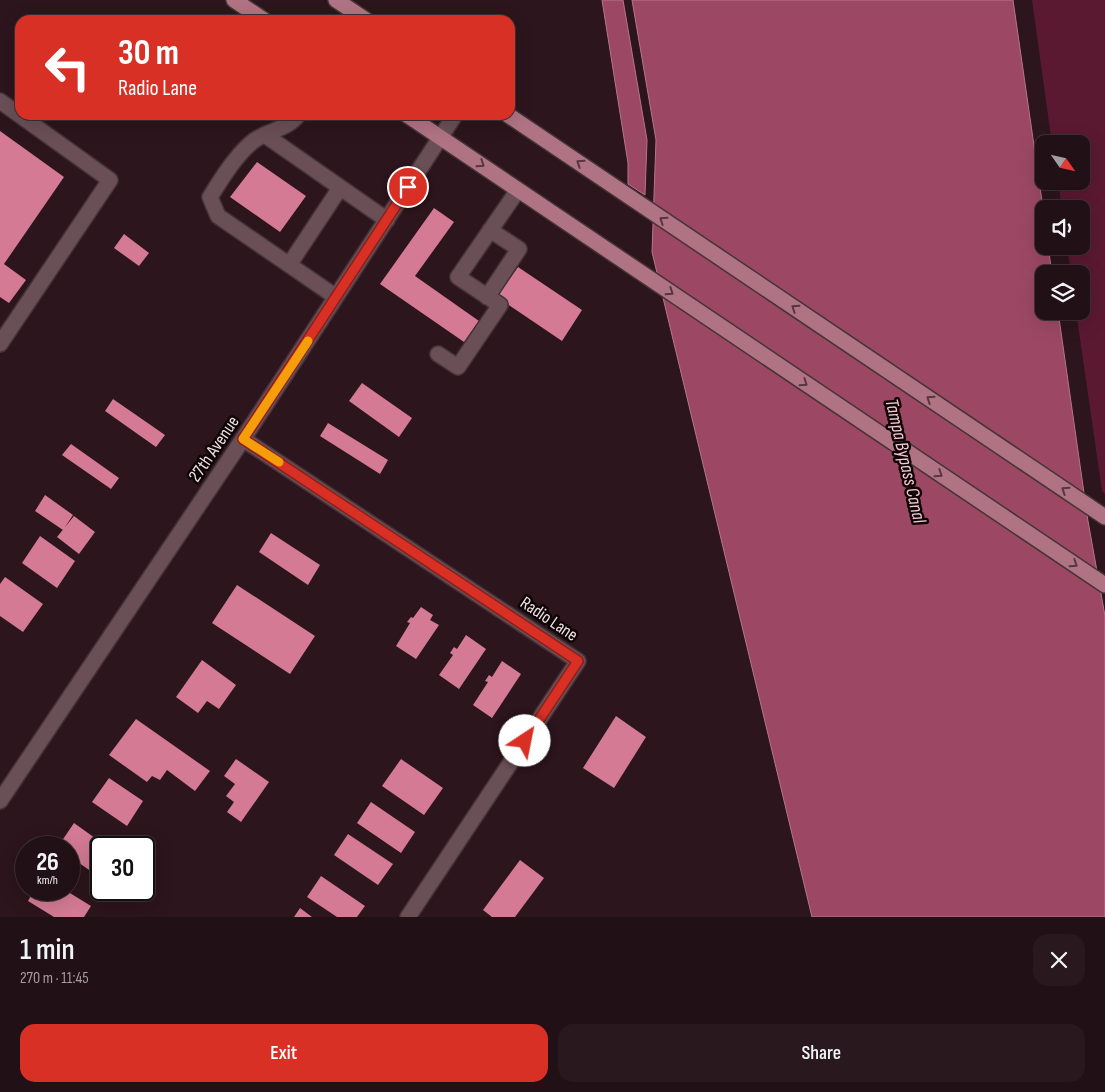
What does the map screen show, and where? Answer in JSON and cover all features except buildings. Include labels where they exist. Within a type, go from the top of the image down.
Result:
[{"type":"main road","points":[[234,0],[256,15]]},
{"type":"main road","points":[[336,0],[358,15]]},
{"type":"main road","points":[[414,120],[1105,585]]},
{"type":"main road","points":[[515,120],[1105,517]]},
{"type":"street","points":[[0,101],[15,112]]},
{"type":"street","points":[[0,344],[110,180],[26,120]]},
{"type":"street","points":[[294,120],[292,123],[252,141],[229,167],[210,197],[218,216],[336,297]]},
{"type":"street","name":"27th Avenue","points":[[0,801],[243,439],[452,120]]},
{"type":"street","points":[[265,136],[386,220]]},
{"type":"street","points":[[289,265],[340,188]]},
{"type":"street","points":[[438,354],[458,367],[500,305],[458,277],[518,190]]},
{"type":"street","points":[[487,297],[518,249],[490,230]]},
{"type":"street","name":"Radio Lane","points":[[243,439],[578,661],[408,917]]},
{"type":"shaded area","points":[[1032,0],[1105,0],[1105,494],[1102,491],[1077,320],[1090,320],[1090,265],[1070,265],[1068,255],[1090,255],[1090,200],[1061,200],[1059,190],[1090,190],[1090,135],[1051,135]]},
{"type":"water","points":[[602,0],[623,0],[647,140],[645,195],[628,184],[628,163]]},
{"type":"water","name":"Tampa Bypass Canal","points":[[632,0],[1013,0],[1035,153],[1035,190],[1040,190],[1042,200],[1035,200],[1035,255],[1049,255],[1051,265],[1035,265],[1035,320],[1059,320],[1088,521],[1105,616],[1105,917],[812,917],[652,252],[656,140]]},
{"type":"slow traffic","points":[[279,462],[243,439],[308,341]]},
{"type":"route","points":[[408,187],[243,439],[578,661],[525,741]]}]
